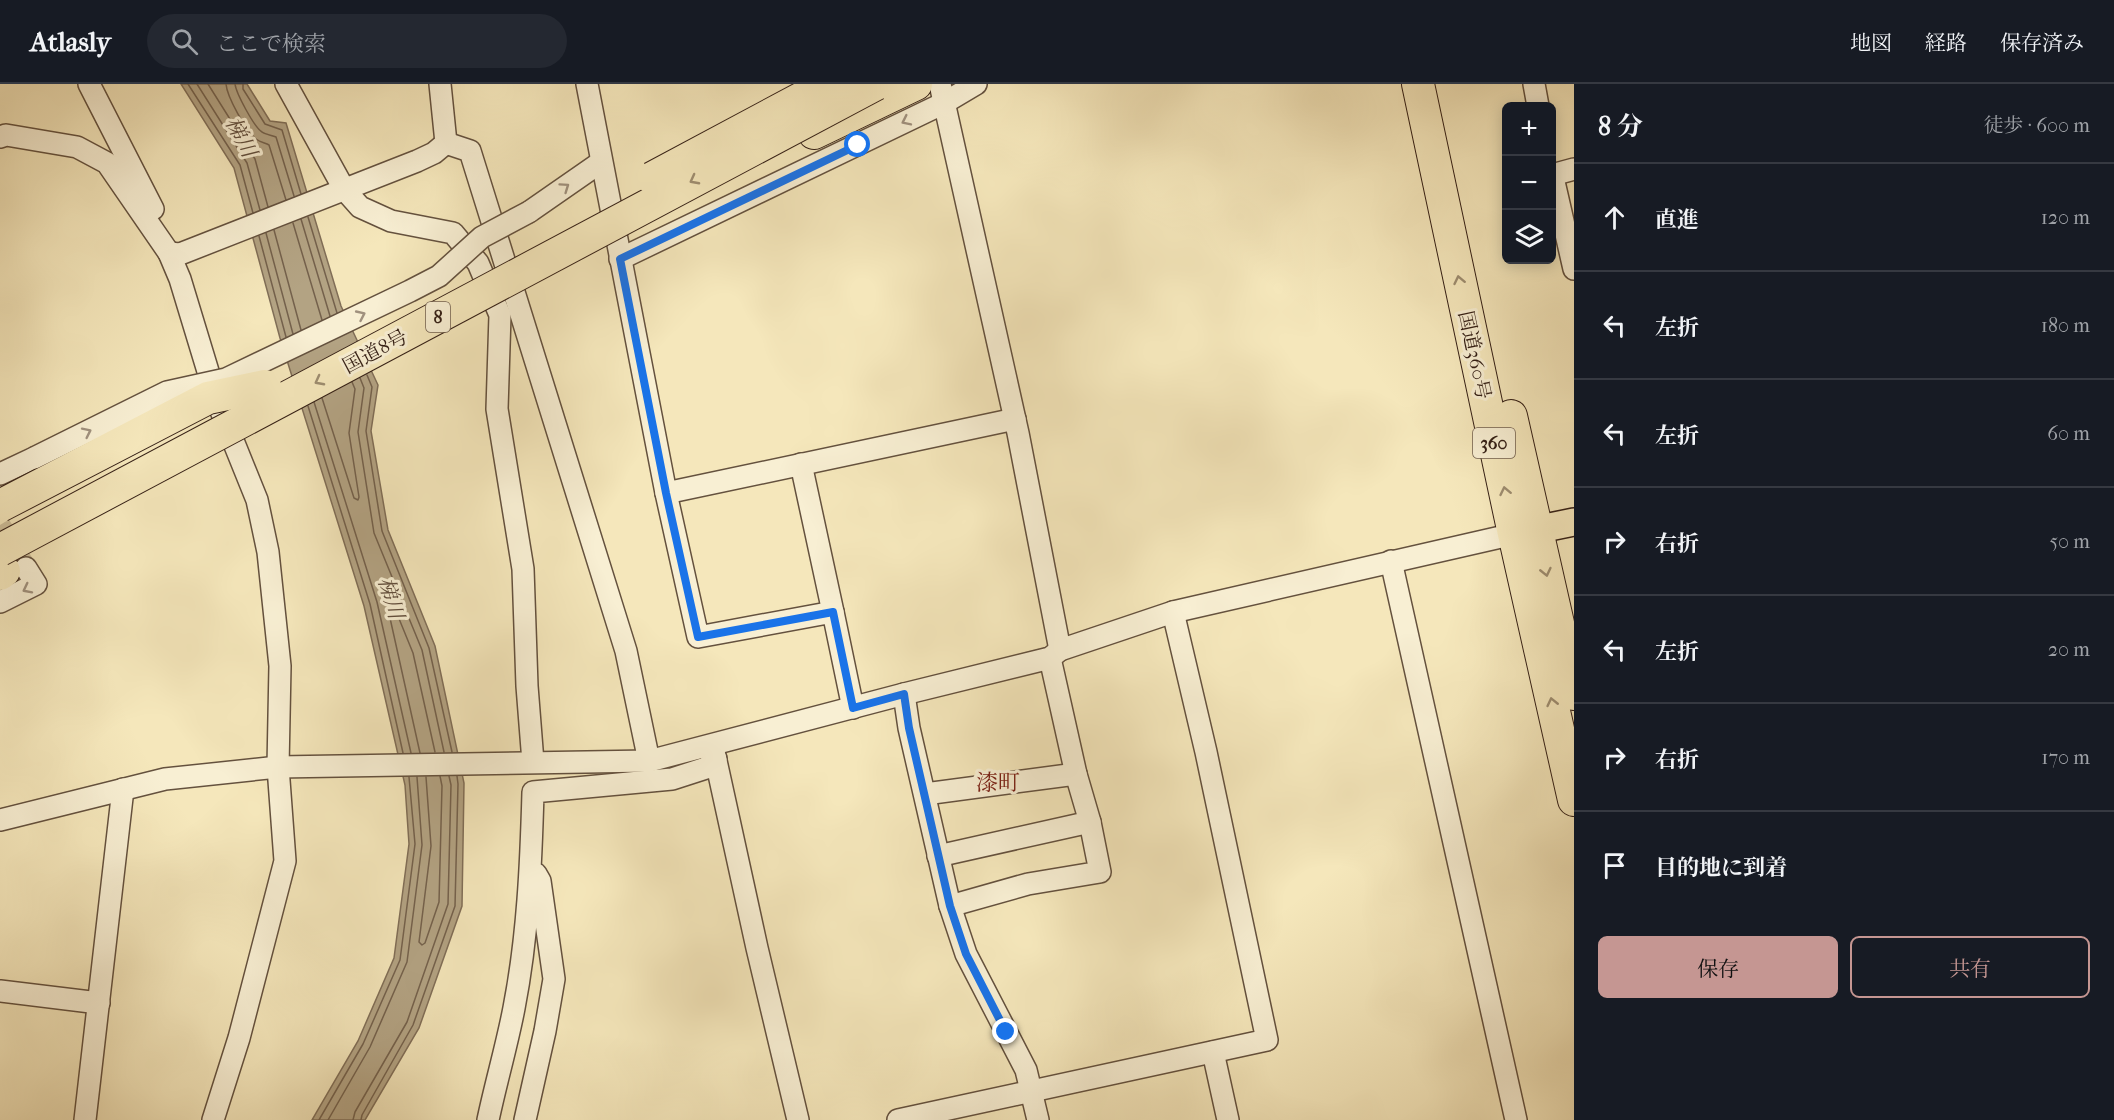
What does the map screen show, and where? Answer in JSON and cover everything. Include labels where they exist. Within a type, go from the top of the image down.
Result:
[{"type":"highway","points":[[724,151],[807,84]]},
{"type":"highway","name":"国道8号","points":[[724,151],[828,84]]},
{"type":"highway","name":"国道8号","points":[[0,526],[274,394],[441,293],[724,151],[876,84]]},
{"type":"highway","points":[[724,151],[777,150],[916,84]]},
{"type":"highway","name":"国道360号","points":[[1418,84],[1427,134],[1525,532],[1574,694]]},
{"type":"highway","name":"国道360号","points":[[1440,84],[1574,800]]},
{"type":"highway","points":[[0,506],[208,398],[274,394]]},
{"type":"highway","points":[[8,566],[164,479],[274,394]]},
{"type":"main road","points":[[1525,532],[1574,522]]},
{"type":"street","points":[[89,84],[157,217],[170,248],[217,401],[257,500],[268,552],[280,666],[285,861],[239,1038],[213,1120]]},
{"type":"street","points":[[286,84],[341,190],[360,207],[391,221],[453,233],[478,263],[500,315],[498,409],[523,569],[527,762]]},
{"type":"street","points":[[440,84],[446,143]]},
{"type":"street","points":[[586,84],[666,493],[698,637],[833,612]]},
{"type":"street","points":[[620,259],[942,94],[976,84]]},
{"type":"street","points":[[1534,84],[1537,102]]},
{"type":"street","points":[[942,94],[1015,419],[1076,774],[1090,822],[1100,872],[1028,884],[950,906]]},
{"type":"street","points":[[0,137],[6,135],[77,147],[107,163],[170,248]]},
{"type":"street","points":[[170,248],[341,190],[417,161],[434,153],[446,143]]},
{"type":"street","points":[[446,143],[470,151],[626,651],[649,761]]},
{"type":"street","points":[[0,474],[167,392],[226,379],[439,276],[482,237],[529,212],[601,162]]},
{"type":"street","points":[[1556,173],[1574,170]]},
{"type":"street","points":[[1556,191],[1574,269]]},
{"type":"street","points":[[666,493],[1015,419]]},
{"type":"street","points":[[801,464],[853,708]]},
{"type":"street","points":[[0,820],[165,779],[284,767],[649,761],[714,751],[853,708],[1055,654],[1173,612],[1525,532]]},
{"type":"street","points":[[1391,561],[1516,1120]]},
{"type":"street","points":[[0,602],[36,584],[8,566]]},
{"type":"street","points":[[898,1120],[1268,1040],[1173,612]]},
{"type":"street","points":[[904,694],[909,728],[950,906],[966,954],[1026,1070],[1038,1120]]},
{"type":"street","points":[[488,1120],[514,1009],[525,937],[531,866],[533,792],[672,779],[706,768],[714,751]]},
{"type":"street","points":[[714,751],[798,1120]]},
{"type":"street","points":[[925,794],[1076,774]]},
{"type":"street","points":[[85,1120],[123,789]]},
{"type":"street","points":[[938,856],[1090,822]]},
{"type":"street","points":[[525,1120],[554,979],[540,881],[531,866]]},
{"type":"street","points":[[0,991],[99,1003]]},
{"type":"street","points":[[1213,1052],[1228,1120]]},
{"type":"water","name":"梯川","points":[[181,84],[247,84],[270,121],[286,123],[341,306],[378,385],[371,431],[388,530],[435,646],[464,783],[462,906],[419,1028],[365,1120],[312,1120],[358,1041],[394,958],[409,844],[405,785],[364,606],[280,338],[234,168]]},
{"type":"tunnel","points":[[0,525],[26,568]]},
{"type":"district","name":"漆町","points":[[998,782]]},
{"type":"route","points":[[858,145],[620,259],[666,493],[698,637],[833,612],[853,708],[904,694],[909,728],[950,906],[966,954],[1006,1032]]}]
